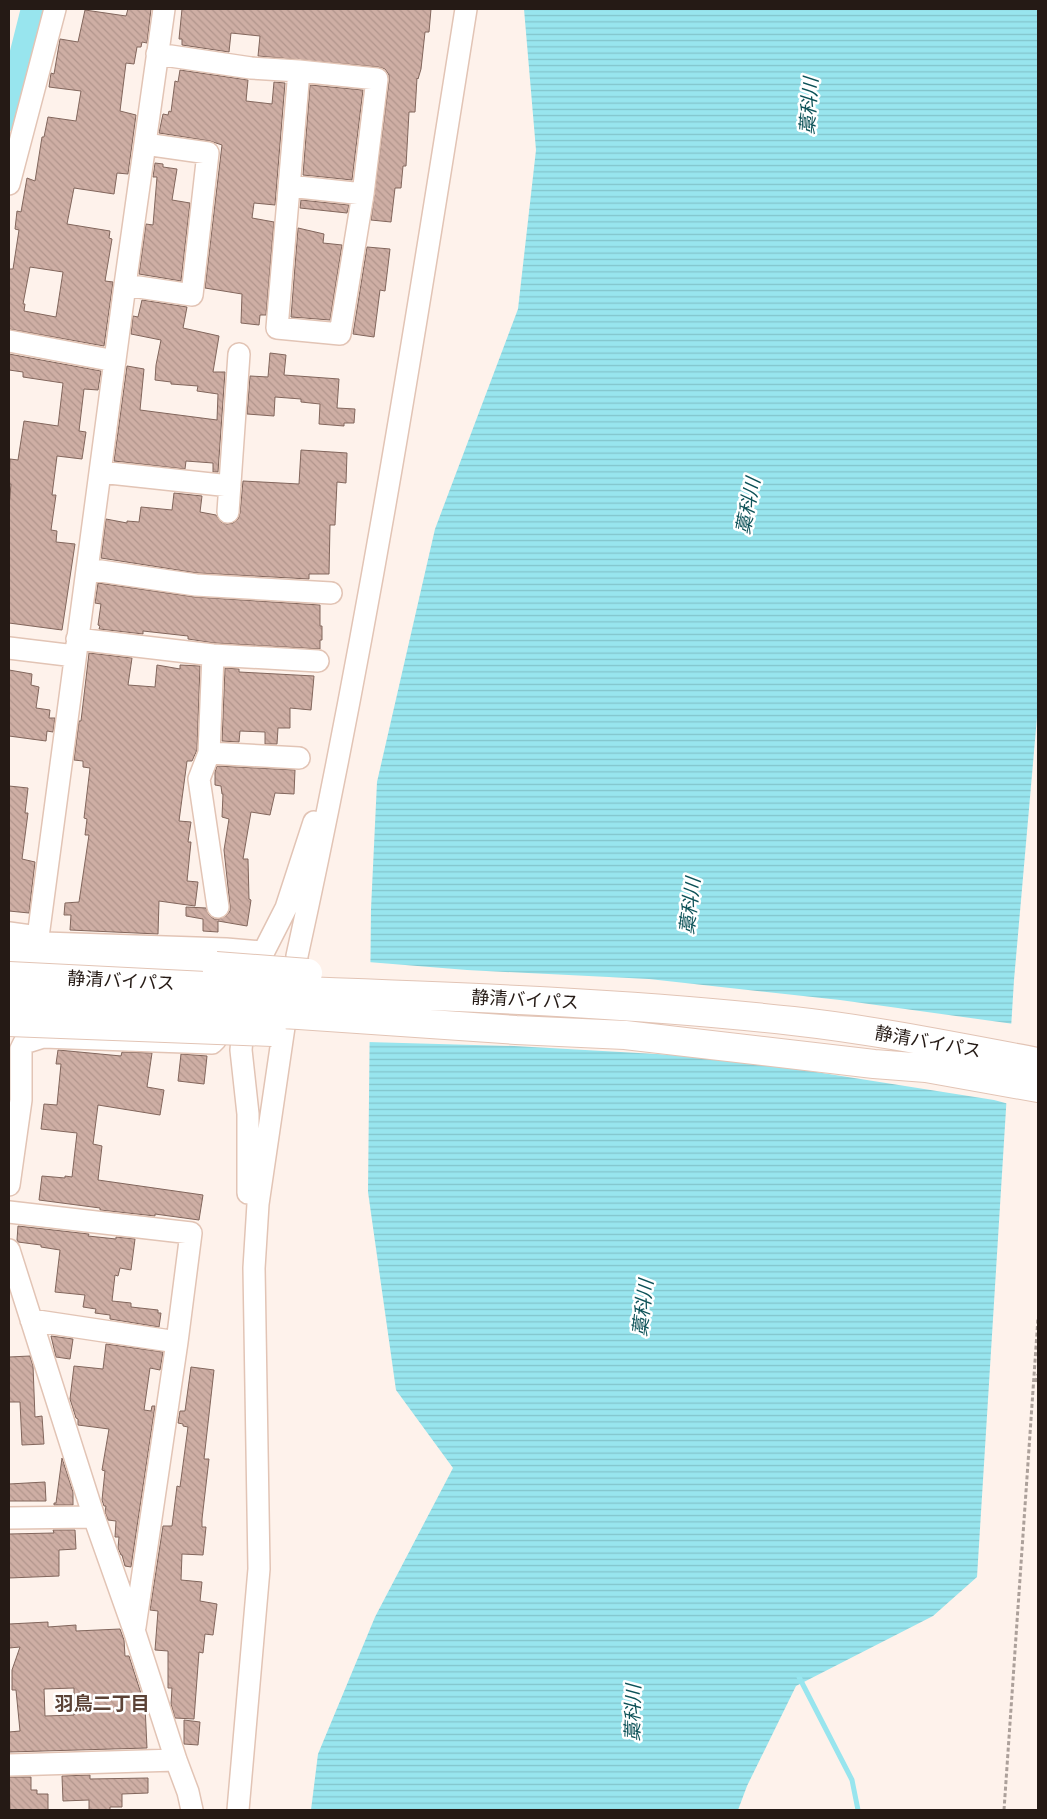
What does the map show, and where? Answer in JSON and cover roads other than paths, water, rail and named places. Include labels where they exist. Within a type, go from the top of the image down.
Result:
[{"type":"highway","points":[[9,953],[308,973],[525,1000]]},
{"type":"highway","name":"静清バイパス","points":[[9,976],[525,1000],[636,1007],[773,1019],[886,1034],[1038,1062]]},
{"type":"highway","name":"静清バイパス","points":[[9,999],[625,1035],[874,1064],[926,1068],[1038,1088]]},
{"type":"highway","points":[[9,1022],[265,1032],[391,1033],[516,1030]]},
{"type":"highway","points":[[886,1034],[1038,1046]]},
{"type":"highway","points":[[874,1064],[1038,1102]]},
{"type":"street","points":[[9,184],[55,9]]},
{"type":"street","points":[[38,937],[125,285],[164,9]]},
{"type":"street","points":[[297,956],[370,594],[466,9]]},
{"type":"street","points":[[157,54],[251,68],[299,71],[377,80],[363,194],[340,334],[276,328],[299,71]]},
{"type":"street","points":[[125,285],[192,295],[208,153],[145,144]]},
{"type":"street","points":[[288,186],[363,194]]},
{"type":"street","points":[[9,341],[115,360]]},
{"type":"street","points":[[228,512],[239,354]]},
{"type":"street","points":[[100,472],[230,486]]},
{"type":"street","points":[[87,569],[196,584],[331,593]]},
{"type":"street","points":[[9,648],[76,648],[318,661]]},
{"type":"street","points":[[212,655],[208,753],[199,779],[218,907]]},
{"type":"street","points":[[208,753],[299,758]]},
{"type":"street","points":[[9,933],[38,937],[44,943],[226,949],[261,956],[286,908],[318,808],[338,758]]},
{"type":"street","points":[[9,1184],[21,1100],[15,1052],[24,1043],[43,1037],[212,1043],[216,1039],[226,949]]},
{"type":"street","points":[[238,1810],[259,1569],[254,1268],[258,1204],[284,1027]]},
{"type":"street","points":[[242,1039],[241,1050],[248,1114],[248,1228],[254,1268]]},
{"type":"street","points":[[9,1212],[191,1233],[177,1342],[134,1630]]},
{"type":"street","points":[[9,1250],[94,1517],[134,1630],[188,1792],[192,1810]]},
{"type":"street","points":[[31,1320],[177,1342]]},
{"type":"street","points":[[9,1518],[94,1517]]},
{"type":"street","points":[[9,1765],[176,1760]]},
{"type":"water","name":"藁科川","points":[[524,9],[1038,9],[1038,706],[1014,980],[977,1577],[933,1616],[796,1686],[747,1786],[738,1810],[311,1810],[318,1754],[375,1617],[453,1468],[396,1390],[368,1192],[371,909],[377,782],[435,529],[518,309],[536,150]]},
{"type":"waterway","points":[[9,116],[36,9]]},
{"type":"waterway","points":[[799,1677],[852,1780],[858,1810]]},
{"type":"district","name":"羽鳥二丁目","points":[[102,1703]]}]
